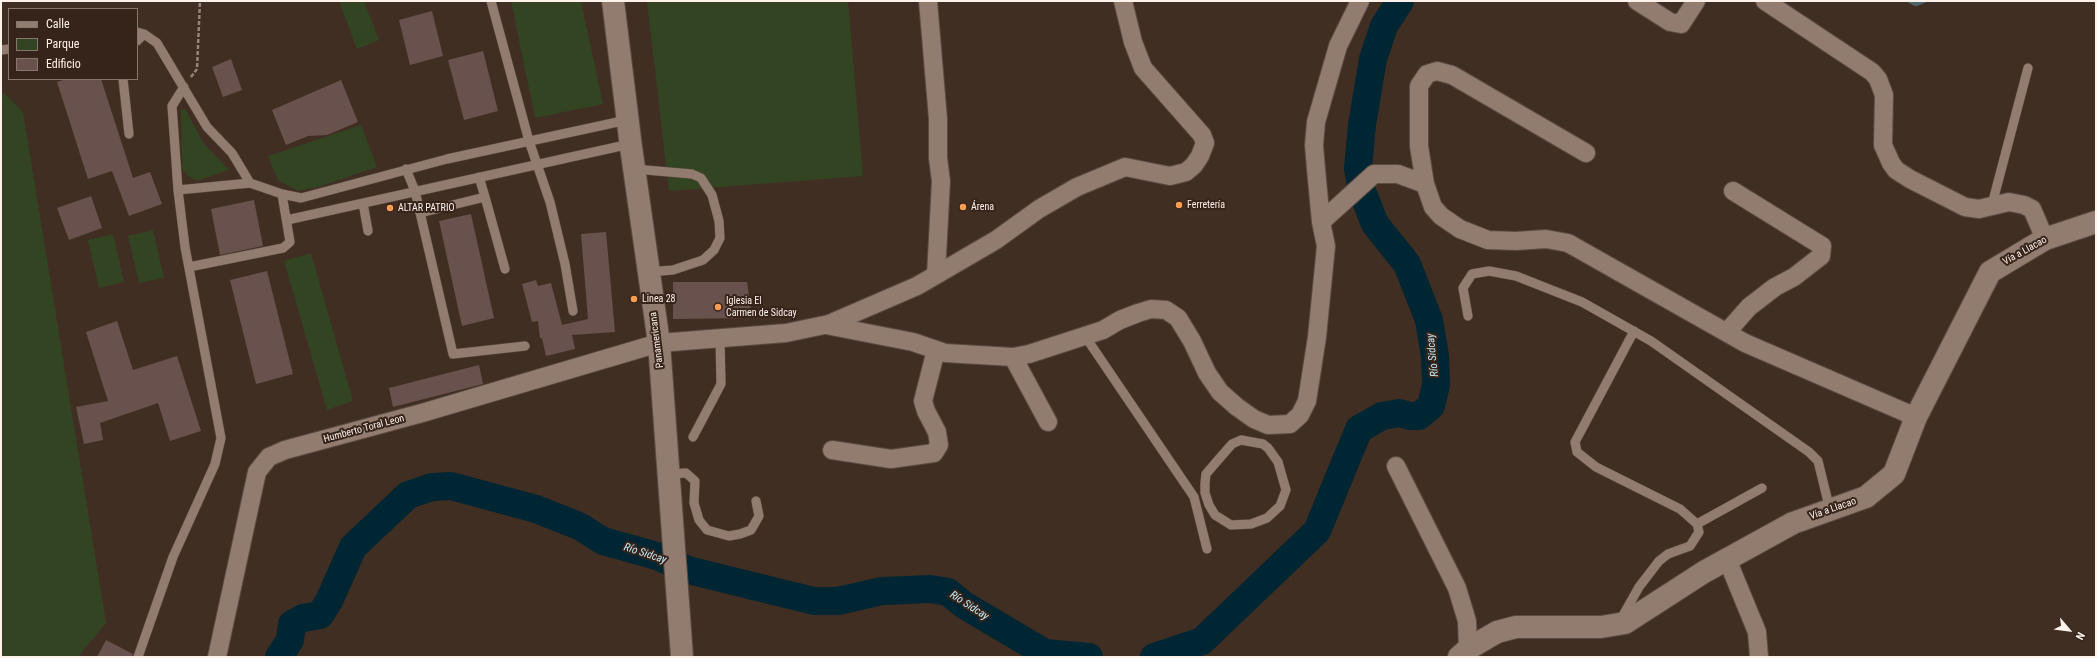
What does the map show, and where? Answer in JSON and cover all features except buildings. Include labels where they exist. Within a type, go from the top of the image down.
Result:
[{"type":"street","name":"Panamericana","points":[[613,1],[630,144],[659,343],[682,657]]},
{"type":"street","points":[[928,1],[938,119],[938,158],[940,180],[936,275]]},
{"type":"street","name":"Humberto Toral Leon","points":[[217,657],[257,472],[269,457],[285,450],[422,413],[659,343],[786,334],[826,324],[917,286],[996,240],[1039,209],[1077,187],[1125,167],[1170,176],[1186,172],[1194,165],[1205,143],[1202,134],[1143,68],[1133,42],[1123,1]]},
{"type":"street","points":[[826,324],[888,337],[945,353],[1013,358],[1103,330],[1120,320],[1138,313],[1151,309],[1166,310],[1178,318],[1192,342],[1206,373],[1220,392],[1236,407],[1254,419],[1268,425],[1290,424],[1300,415],[1308,400],[1317,337],[1326,246],[1321,222],[1314,145],[1316,122],[1338,46],[1360,1]]},
{"type":"street","points":[[1637,1],[1670,22],[1681,24],[1696,1]]},
{"type":"street","points":[[1765,1],[1872,72],[1878,79],[1884,95],[1883,145],[1888,159],[1896,170],[1965,208],[1979,209],[1996,204],[2016,203],[2032,209],[2045,239]]},
{"type":"street","points":[[1586,153],[1452,75],[1437,70],[1426,74],[1419,86],[1419,146],[1425,184],[1433,207],[1441,216],[1460,229],[1488,240],[1516,241],[1546,239],[1568,243],[1746,342],[1916,417]]},
{"type":"street","points":[[1321,222],[1374,174],[1398,174],[1425,184]]},
{"type":"street","points":[[1727,332],[1749,307],[1775,287],[1794,277],[1821,256],[1822,246],[1733,190]]},
{"type":"street","name":"Vía a Llacao","points":[[1463,653],[1497,632],[1516,627],[1617,625],[1625,623],[1704,572],[1793,523],[1866,497],[1894,474],[1916,417],[1990,272],[2045,239],[2096,222]]},
{"type":"street","points":[[832,450],[891,459],[934,453],[939,445],[937,432],[926,411],[923,400],[936,350]]},
{"type":"street","points":[[1013,358],[1048,422]]},
{"type":"street","points":[[1396,466],[1457,588],[1467,621],[1463,653]]},
{"type":"street","points":[[1727,560],[1757,632],[1759,657]]},
{"type":"lane","points":[[491,1],[529,142],[550,202],[565,264],[573,311]]},
{"type":"lane","points":[[140,33],[157,43],[207,127],[232,153],[250,183]]},
{"type":"lane","points":[[1996,204],[1994,197],[2028,68]]},
{"type":"lane","points":[[123,80],[129,134]]},
{"type":"lane","points":[[138,657],[173,557],[215,464],[221,438],[189,267],[178,190],[172,106],[184,87]]},
{"type":"lane","points":[[178,190],[250,183],[282,194],[301,198],[406,169],[627,120]]},
{"type":"lane","points":[[287,220],[630,144]]},
{"type":"lane","points":[[406,169],[420,212],[453,354],[525,346]]},
{"type":"lane","points":[[634,169],[692,174],[702,178],[712,195],[719,221],[720,238],[714,250],[703,260],[673,270],[648,272]]},
{"type":"lane","points":[[479,177],[505,269]]},
{"type":"lane","points":[[189,267],[283,248],[290,242],[282,194]]},
{"type":"lane","points":[[420,212],[485,197]]},
{"type":"lane","points":[[363,203],[368,231]]},
{"type":"lane","points":[[1468,316],[1463,288],[1472,274],[1489,271],[1516,276],[1582,302],[1651,341],[1809,452],[1818,461],[1830,510]]},
{"type":"lane","points":[[1617,625],[1639,587],[1659,561],[1668,554],[1690,546],[1696,539],[1699,532],[1697,524],[1680,509],[1596,467],[1577,452],[1575,442],[1634,331]]},
{"type":"lane","points":[[1082,336],[1089,342],[1194,497],[1207,549]]},
{"type":"lane","points":[[693,437],[721,384],[720,338]]},
{"type":"lane","points":[[1263,444],[1268,425]]},
{"type":"lane","points":[[1241,440],[1263,444],[1273,453],[1282,471],[1286,490],[1280,506],[1267,518],[1251,524],[1231,525],[1215,515],[1209,505],[1205,493],[1206,474],[1232,444],[1241,440]]},
{"type":"lane","points":[[669,474],[686,473],[694,481],[694,503],[699,520],[707,530],[728,536],[751,530],[759,516],[756,501]]},
{"type":"lane","points":[[1697,524],[1762,488]]},
{"type":"path","points":[[184,87],[197,69],[200,1]]},
{"type":"green space","points":[[339,1],[364,1],[379,40],[357,49]]},
{"type":"green space","points":[[511,1],[581,1],[603,104],[535,118]]},
{"type":"green space","points":[[647,1],[848,1],[863,176],[669,191]]},
{"type":"green space","points":[[1,93],[5,94],[23,112],[106,623],[78,657],[1,657]]},
{"type":"green space","points":[[185,109],[204,144],[229,170],[197,181],[188,176],[182,168],[181,110]]},
{"type":"green space","points":[[361,125],[377,167],[318,187],[298,191],[278,180],[268,156]]},
{"type":"green space","points":[[153,230],[164,278],[139,283],[128,236]]},
{"type":"green space","points":[[113,234],[124,282],[99,288],[88,240]]},
{"type":"green space","points":[[311,253],[353,401],[327,410],[284,261]]},
{"type":"waterway","name":"Río Sidcay","points":[[1154,657],[1202,641],[1317,531],[1359,429],[1382,416],[1399,413],[1410,416],[1419,416],[1431,406],[1436,385],[1435,356],[1429,320],[1407,264],[1375,224],[1362,191],[1358,168],[1362,125],[1373,59],[1384,26],[1400,1]]},
{"type":"waterway","points":[[1910,1],[1916,4],[1924,1]]},
{"type":"waterway","name":"Río Sidcay","points":[[279,657],[290,640],[292,624],[303,618],[320,615],[329,601],[353,547],[408,495],[432,487],[451,486],[536,509],[579,526],[603,541],[657,556],[688,570],[814,601],[838,601],[882,591],[931,589],[948,592],[964,605],[1045,653],[1089,657]]},
{"type":"place","name":"Ferretería","points":[[1179,205]]},
{"type":"place","name":"Árena","points":[[963,207]]},
{"type":"place","name":"ALTAR PATRIO","points":[[390,208]]},
{"type":"place","name":"Linea 28","points":[[634,299]]},
{"type":"place","name":"Iglesia El Carmen de Sidcay","points":[[718,307]]}]
